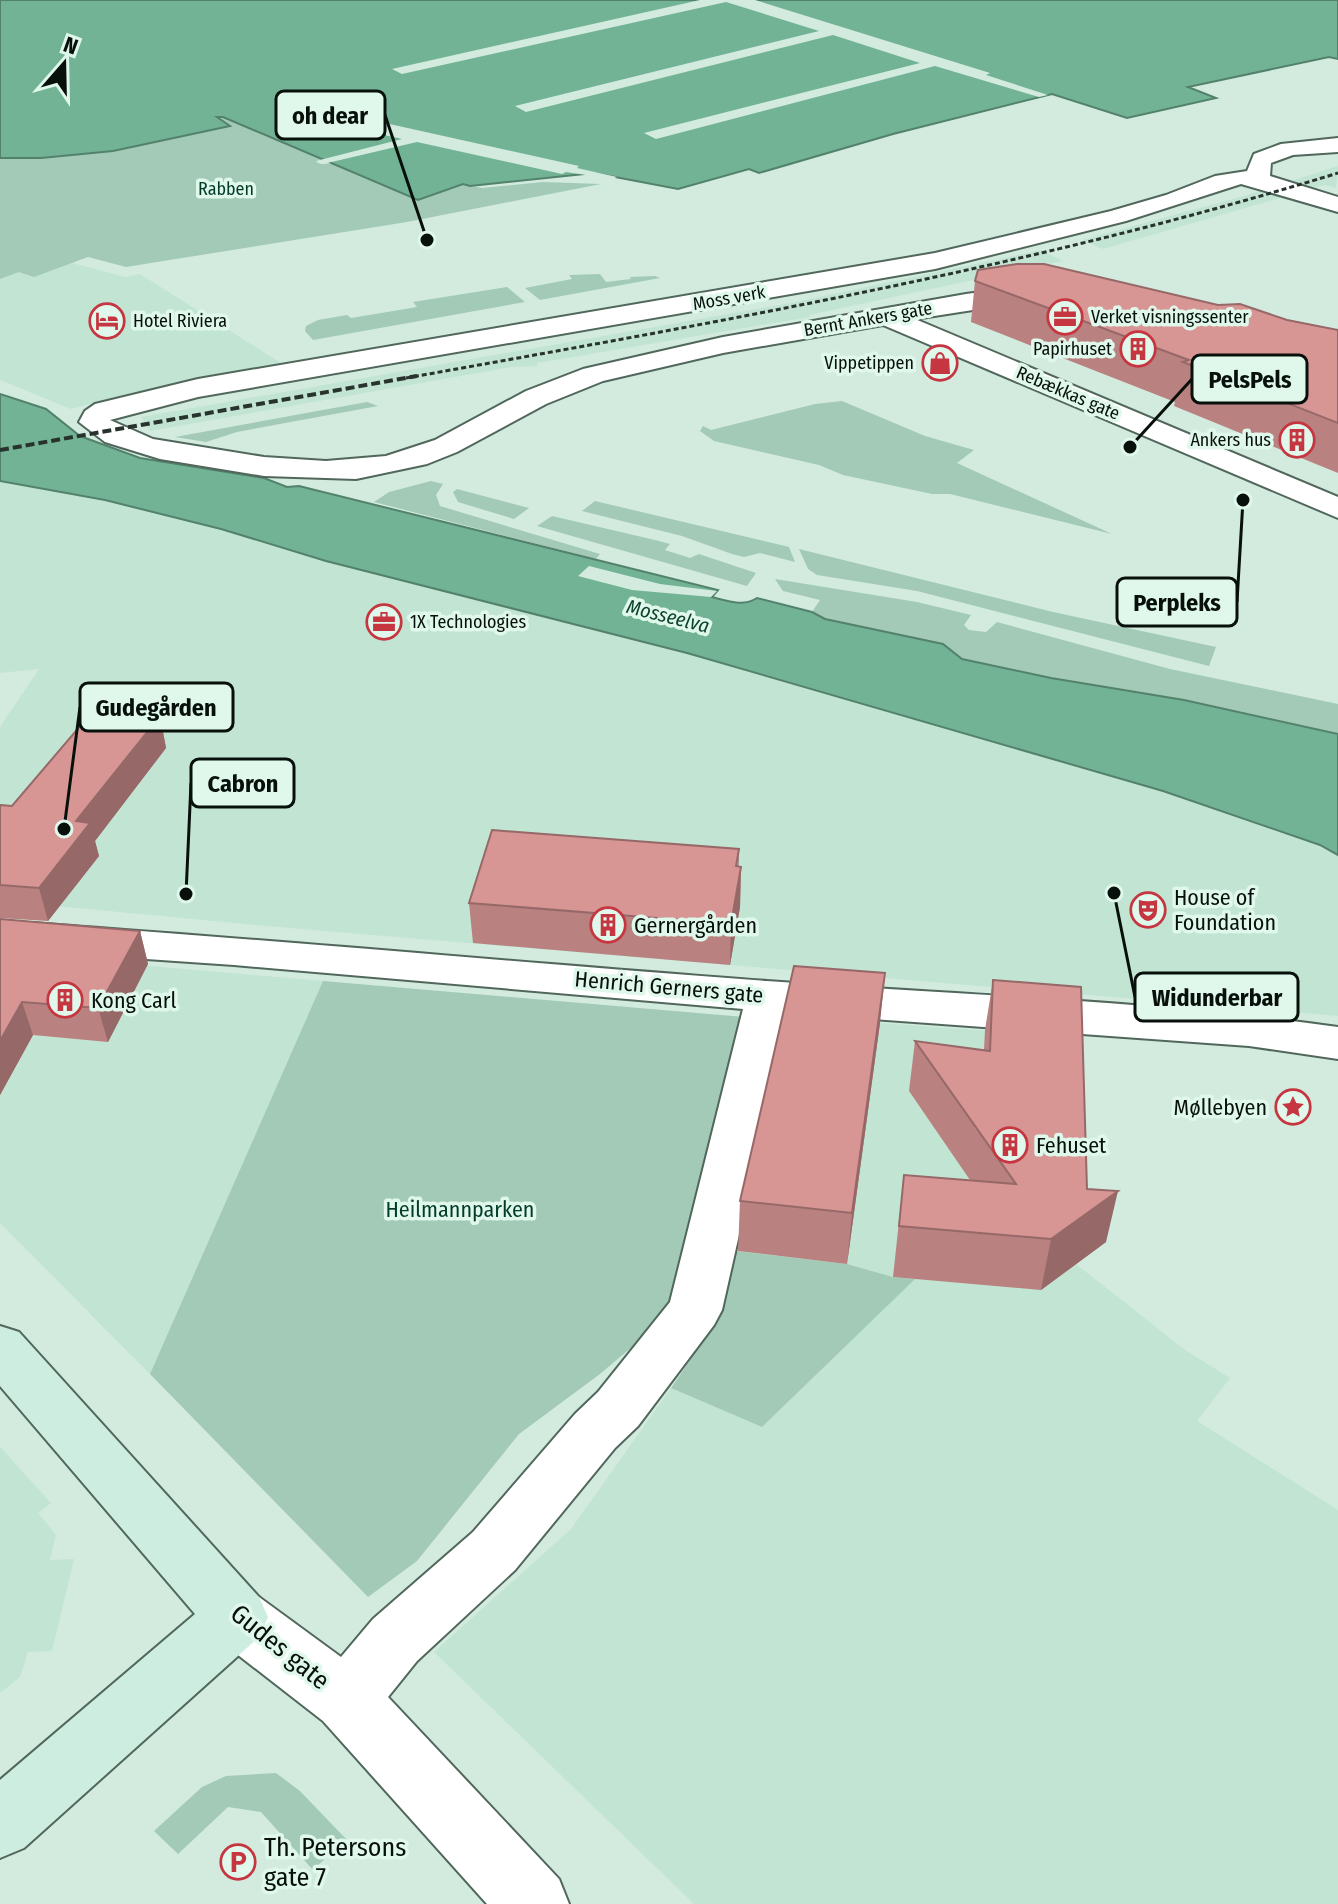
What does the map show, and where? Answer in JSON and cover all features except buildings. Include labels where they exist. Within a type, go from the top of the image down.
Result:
[{"type":"street","points":[[1338,145],[1284,150],[1264,157],[1258,166],[1260,180],[1338,205]]},
{"type":"street","name":"Moss verk","points":[[95,417],[120,406],[198,388],[935,261],[1118,216],[1174,200],[1223,181],[1241,177],[1260,180]]},
{"type":"street","name":"Bernt Ankers gate","points":[[95,417],[94,422],[100,428],[171,451],[325,472],[391,466],[590,376],[747,341],[951,303],[1032,293],[1061,294]]},
{"type":"street","name":"Rebækkas gate","points":[[887,317],[1338,508]]},
{"type":"street","name":"Henrich Gerners gate","points":[[0,935],[250,952],[766,996],[1249,1030],[1338,1043]]},
{"type":"street","points":[[346,1699],[395,1640],[494,1551],[595,1431],[618,1409],[695,1310],[766,1013],[766,996]]},
{"type":"street","name":"Gudes gate","points":[[0,1348],[237,1617],[346,1699],[534,1904]]},
{"type":"street","points":[[0,1824],[237,1617]]},
{"type":"shaded area","points":[[1338,166],[1336,188],[1325,185],[1103,249],[1082,240],[1244,196]]},
{"type":"shaded area","points":[[1041,250],[1063,261],[810,317],[537,363],[537,366],[511,367],[150,431],[141,417],[791,303]]},
{"type":"shaded area","name":"Hotel Riviera","points":[[72,263],[125,277],[140,274],[284,365],[135,392],[71,409],[0,380],[0,266],[55,269]]},
{"type":"shaded area","points":[[0,481],[105,500],[221,529],[326,561],[687,653],[1163,791],[1320,845],[1338,855],[1338,1016],[35,904],[21,920],[0,917],[0,727],[39,669],[0,673]]},
{"type":"shaded area","points":[[0,953],[323,981],[150,1374],[0,1223]]},
{"type":"shaded area","points":[[880,1023],[1072,1037],[1076,1264],[1185,1350],[1230,1378],[1197,1421],[1338,1510],[1338,1904],[694,1904],[434,1652],[571,1529],[671,1388],[762,1427],[914,1279],[893,1277],[847,1264],[727,1250]]},
{"type":"shaded area","points":[[0,1447],[51,1503],[38,1513],[56,1535],[50,1560],[74,1559],[52,1651],[28,1652],[20,1677],[0,1693]]},
{"type":"green space","name":"Rabben","points":[[218,116],[319,156],[322,160],[316,162],[343,166],[370,176],[418,200],[463,184],[482,188],[543,182],[601,184],[407,222],[126,267],[88,257],[34,277],[19,272],[0,279],[0,158],[41,158],[113,151],[229,126]]},
{"type":"green space","points":[[600,274],[606,282],[630,277],[660,278],[540,300],[525,288],[572,279],[569,275]]},
{"type":"green space","points":[[507,287],[525,302],[313,340],[305,331],[306,326],[318,320],[417,307],[413,302]]},
{"type":"green space","points":[[842,401],[925,436],[974,450],[957,463],[1112,534],[950,494],[932,494],[843,475],[819,465],[714,441],[700,431],[703,426],[711,430],[815,404]]},
{"type":"green space","points":[[367,402],[378,406],[237,432],[206,442],[175,437]]},
{"type":"green space","points":[[431,481],[443,484],[436,495],[440,506],[600,554],[596,559],[374,502],[389,492]]},
{"type":"green space","points":[[457,489],[529,508],[514,519],[458,502],[453,492]]},
{"type":"green space","points":[[595,501],[789,547],[795,562],[760,553],[744,557],[682,536],[582,511]]},
{"type":"green space","points":[[552,516],[670,544],[665,550],[690,558],[699,554],[756,573],[747,586],[537,526]]},
{"type":"green space","points":[[799,549],[1053,612],[1216,647],[1209,666],[917,591],[817,575],[808,569]]},
{"type":"green space","points":[[775,579],[917,602],[971,615],[964,625],[969,630],[986,632],[997,622],[1170,669],[1338,704],[1338,734],[1184,700],[1051,678],[962,659],[943,644],[825,619],[812,612],[820,600],[783,591]]},
{"type":"green space","name":"Heilmannparken","points":[[323,981],[756,1018],[679,1307],[600,1374],[519,1434],[417,1561],[368,1597],[150,1374]]},
{"type":"green space","points":[[727,1250],[847,1264],[893,1277],[915,1279],[762,1427],[671,1388],[697,1350]]},
{"type":"green space","points":[[276,1773],[300,1791],[346,1839],[313,1870],[261,1812],[228,1807],[178,1854],[154,1831],[202,1787],[226,1776]]},
{"type":"water","points":[[0,0],[1338,0],[1338,59],[1329,57],[1188,87],[1216,98],[1127,118],[1052,94],[893,134],[759,173],[749,169],[678,189],[594,173],[470,186],[463,184],[418,200],[223,117],[217,117],[230,126],[113,151],[41,158],[0,158]]},
{"type":"water","name":"Mosseelva","points":[[0,394],[46,409],[80,436],[140,458],[264,478],[287,487],[299,486],[718,590],[712,597],[724,600],[741,603],[757,598],[812,612],[825,619],[943,644],[962,659],[1051,678],[1184,700],[1338,734],[1338,855],[1320,845],[1163,791],[687,653],[326,561],[221,529],[105,500],[0,481]]},
{"type":"pier","points":[[700,0],[755,0],[990,73],[986,75],[1048,95],[1039,97],[935,66],[656,139],[644,133],[920,63],[833,35],[526,112],[515,106],[819,31],[726,2],[402,74],[392,69]]},
{"type":"pier","points":[[349,115],[617,177],[562,174],[417,142],[323,164],[316,161],[402,139],[331,123]]},
{"type":"pier","points":[[589,566],[660,584],[717,591],[711,597],[632,590],[578,576]]},
{"type":"railway","points":[[406,378],[875,290],[1108,237],[1338,173]]},
{"type":"railway","points":[[0,450],[417,376]]},
{"type":"place","name":"oh dear","points":[[427,240]]},
{"type":"place","name":"Verket visningssenter","points":[[1065,317]]},
{"type":"place","name":"Hotel Riviera","points":[[107,321]]},
{"type":"place","name":"Papirhuset","points":[[1138,349]]},
{"type":"place","name":"Vippetippen","points":[[940,363]]},
{"type":"place","name":"Ankers hus","points":[[1297,440]]},
{"type":"place","name":"PelsPels","points":[[1130,447]]},
{"type":"place","name":"Perpleks","points":[[1243,500]]},
{"type":"place","name":"1X Technologies","points":[[384,622]]},
{"type":"place","name":"Gudegården","points":[[64,829]]},
{"type":"place","name":"Widunderbar","points":[[1114,893]]},
{"type":"place","name":"Cabron","points":[[186,894]]},
{"type":"place","name":"House of Foundation","points":[[1148,910]]},
{"type":"place","name":"Gernergården","points":[[608,925]]},
{"type":"place","name":"Kong Carl","points":[[65,1000]]},
{"type":"place","name":"Møllebyen","points":[[1293,1107]]},
{"type":"place","name":"Fehuset","points":[[1010,1145]]},
{"type":"place","name":"Th. Petersons gate 7","points":[[238,1862]]}]
